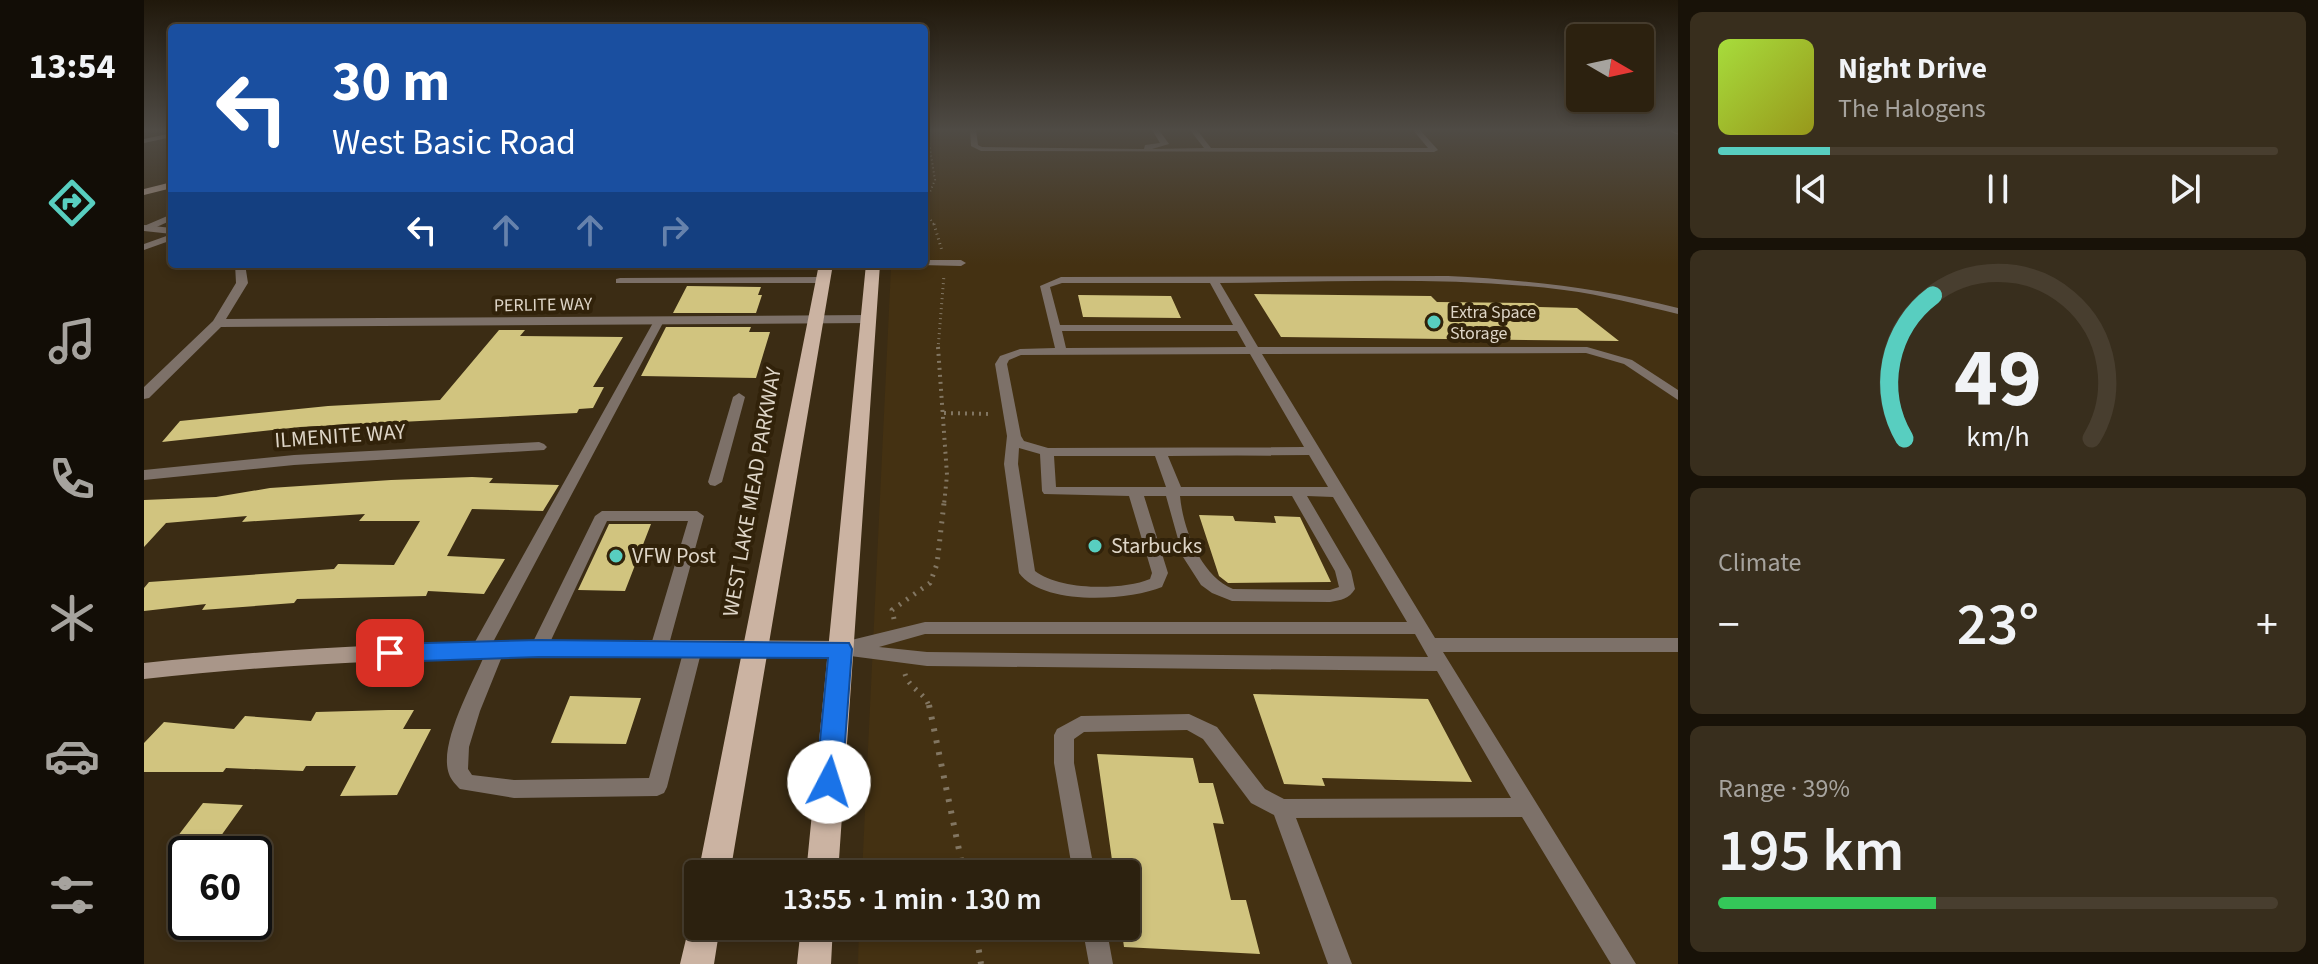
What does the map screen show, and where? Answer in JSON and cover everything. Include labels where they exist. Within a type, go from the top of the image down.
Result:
[{"type":"main road","points":[[823,860],[873,268]]},
{"type":"main road","name":"WEST LAKE MEAD PARKWAY","points":[[717,860],[825,272]]},
{"type":"main road","points":[[697,964],[701,940]]},
{"type":"main road","points":[[814,964],[816,940]]},
{"type":"street","points":[[144,192],[168,186]]},
{"type":"street","points":[[145,228],[168,233]]},
{"type":"street","points":[[144,395],[218,323],[242,283],[240,268]]},
{"type":"street","name":"PERLITE WAY","points":[[218,323],[868,319]]},
{"type":"street","name":"ILMENITE WAY","points":[[144,475],[294,460],[539,447]]},
{"type":"street","points":[[144,671],[275,657],[488,649],[841,649]]},
{"type":"lane","points":[[145,228],[168,219]]},
{"type":"lane","points":[[144,247],[168,236]]},
{"type":"lane","points":[[928,263],[961,263]]},
{"type":"lane","points":[[620,281],[825,272]]},
{"type":"lane","points":[[1213,280],[1624,964]]},
{"type":"lane","points":[[1061,351],[1045,286],[1050,282],[1470,281],[1614,292],[1678,311]]},
{"type":"lane","points":[[659,321],[488,649],[458,754],[458,772],[467,783],[514,789],[657,787],[693,649]]},
{"type":"lane","points":[[1056,328],[1241,328]]},
{"type":"lane","points":[[1135,491],[1160,573],[1156,583],[1140,591],[1044,587],[1027,573],[1011,464],[1014,436],[1001,364],[1004,358],[1020,352],[1061,351],[1587,350],[1628,362],[1678,396]]},
{"type":"lane","points":[[715,482],[739,397]]},
{"type":"lane","points":[[1014,436],[1019,444],[1047,452],[1314,451]]},
{"type":"lane","points":[[1160,451],[1175,491],[1172,498],[1200,577],[1206,585],[1232,595],[1342,594],[1347,589],[1343,571],[1297,492]]},
{"type":"lane","points":[[1047,452],[1049,491],[1339,492]]},
{"type":"lane","points":[[539,648],[602,516],[697,516],[659,648]]},
{"type":"lane","points":[[841,649],[925,628],[1420,628]]},
{"type":"lane","points":[[1431,645],[1678,645]]},
{"type":"lane","points":[[841,649],[927,659],[1442,664]]},
{"type":"lane","points":[[1081,860],[1064,763],[1064,735],[1081,724],[1189,722],[1210,733],[1258,796],[1282,809],[1528,807]]},
{"type":"lane","points":[[1282,809],[1340,964]]},
{"type":"lane","points":[[1097,940],[1101,964]]},
{"type":"path","points":[[928,198],[935,180],[933,175]]},
{"type":"path","points":[[892,610],[930,583],[946,499],[938,352],[944,263],[937,229],[928,214]]},
{"type":"path","points":[[943,413],[981,413]]},
{"type":"path","points":[[907,682],[928,701],[961,860]]},
{"type":"path","points":[[977,940],[981,964]]},
{"type":"shaded area","points":[[928,175],[1678,175],[1678,964],[858,964],[859,940],[1140,940],[1140,860],[863,860],[891,268],[928,268]]},
{"type":"building","points":[[687,286],[761,287],[758,295],[762,295],[756,313],[673,313]]},
{"type":"building","name":"Extra Space Storage","points":[[1254,294],[1431,296],[1437,302],[1534,303],[1539,307],[1577,308],[1619,341],[1281,337]]},
{"type":"building","points":[[1078,295],[1171,296],[1181,318],[1083,317]]},
{"type":"building","points":[[666,327],[751,327],[749,332],[770,332],[756,378],[641,376]]},
{"type":"building","points":[[499,330],[525,330],[520,336],[623,337],[593,387],[604,387],[593,408],[579,409],[577,413],[300,427],[162,442],[180,421],[328,406],[440,400]]},
{"type":"building","points":[[493,478],[489,483],[559,485],[543,511],[472,509],[447,556],[505,559],[484,594],[428,591],[426,596],[297,599],[294,603],[202,610],[206,604],[144,611],[144,588],[149,582],[334,569],[338,564],[394,565],[420,521],[359,521],[365,514],[242,522],[247,516],[166,523],[144,547],[144,500],[216,497],[270,488]]},
{"type":"building","points":[[1199,515],[1233,516],[1235,521],[1276,523],[1274,516],[1300,517],[1331,582],[1228,583],[1219,576]]},
{"type":"building","name":"VFW Post","points":[[609,524],[651,524],[625,591],[578,590]]},
{"type":"building","points":[[1253,694],[1428,699],[1472,782],[1322,778],[1325,786],[1284,784]]},
{"type":"building","points":[[570,696],[641,698],[626,744],[551,743]]},
{"type":"building","points":[[414,710],[403,729],[431,729],[397,795],[340,796],[356,766],[306,766],[303,771],[226,768],[223,772],[144,772],[144,743],[164,722],[234,729],[245,716],[311,721],[316,712]]},
{"type":"building","points":[[1097,754],[1193,758],[1199,783],[1213,783],[1224,824],[1213,823],[1231,900],[1246,900],[1260,954],[1124,947],[1123,940],[1140,940],[1140,860],[1112,860]]},
{"type":"building","points":[[203,803],[243,805],[221,836],[178,836]]},
{"type":"place","name":"Extra Space Storage","points":[[1434,322]]},
{"type":"place","name":"Starbucks","points":[[1095,546]]},
{"type":"place","name":"VFW Post","points":[[616,556]]},
{"type":"route","points":[[390,653],[539,648],[841,649],[829,782]]}]
